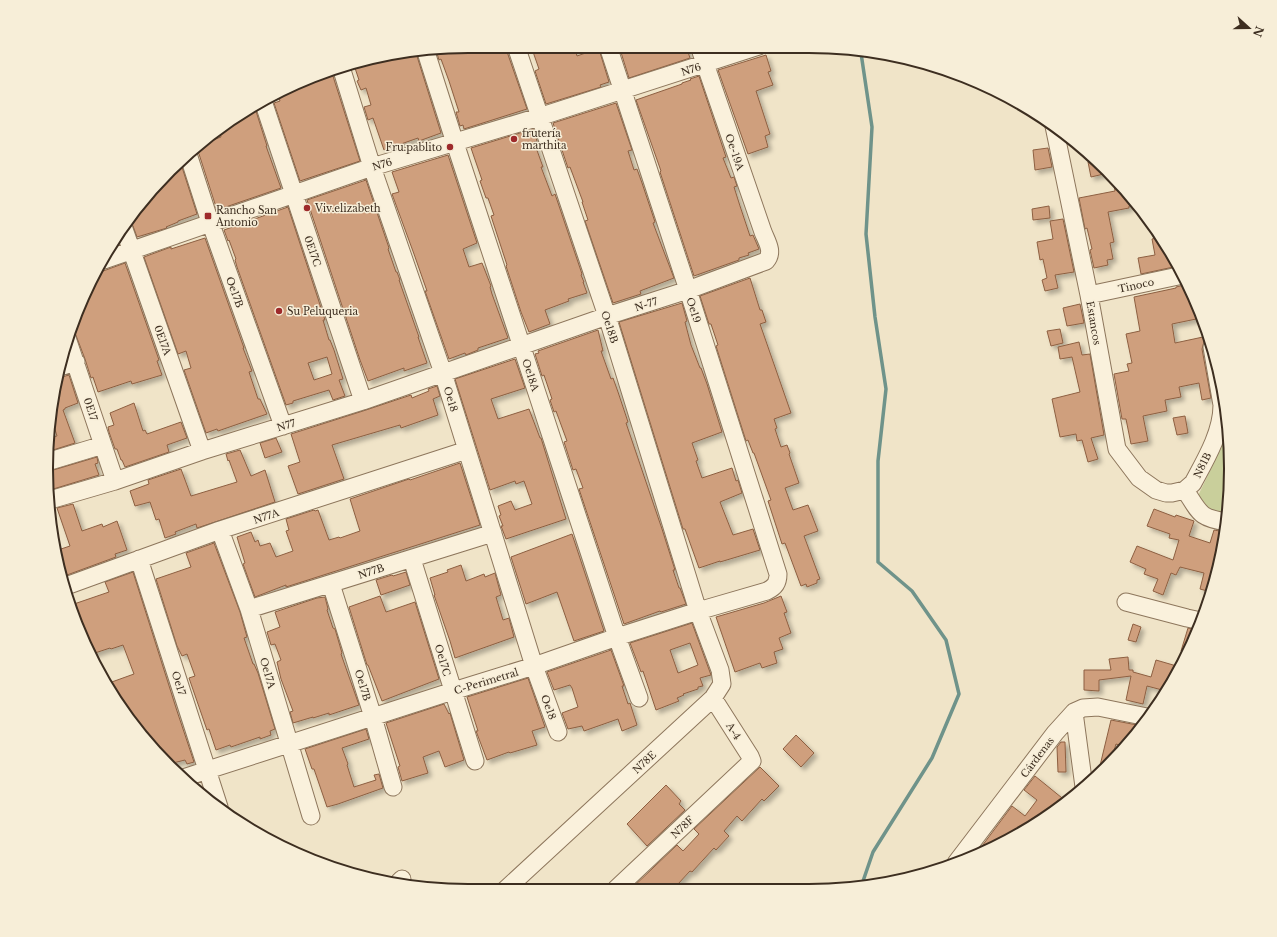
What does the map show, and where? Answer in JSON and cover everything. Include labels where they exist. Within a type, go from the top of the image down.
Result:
[{"type":"street","name":"Oe18B","points":[[518,53],[607,316],[698,611]]},
{"type":"street","name":"Oe19","points":[[610,53],[688,290],[778,574]]},
{"type":"street","name":"Oe-19A","points":[[701,53],[769,247],[770,251],[768,258]]},
{"type":"street","name":"N76","points":[[111,258],[132,252],[372,167],[539,117],[738,53]]},
{"type":"street","name":"Oe18A","points":[[427,56],[617,637],[639,698]]},
{"type":"street","name":"Oe18","points":[[343,73],[372,167],[467,450],[534,666],[558,732]]},
{"type":"street","name":"0E17C","points":[[265,107],[363,401]]},
{"type":"street","name":"Estancos","points":[[1057,136],[1089,295],[1117,449],[1139,478],[1156,490],[1166,493],[1185,490]]},
{"type":"street","name":"Oe17B","points":[[190,161],[282,426]]},
{"type":"street","name":"0E17A","points":[[126,234],[202,450]]},
{"type":"street","name":"N-77","points":[[522,346],[607,316],[688,290],[762,263],[768,258]]},
{"type":"street","name":"Tinoco","points":[[1089,295],[1176,276]]},
{"type":"street","name":"N77","points":[[54,499],[115,481],[202,450],[363,401],[522,346]]},
{"type":"street","name":"0E17","points":[[68,365],[103,445],[115,481]]},
{"type":"street","name":"N81B","points":[[1185,490],[1193,483],[1201,469],[1212,446],[1221,421]]},
{"type":"street","points":[[53,460],[103,445]]},
{"type":"street","name":"N77A","points":[[70,585],[220,530],[467,450]]},
{"type":"street","points":[[1185,490],[1197,509],[1206,518],[1220,521]]},
{"type":"street","name":"Oe17A","points":[[220,530],[249,609],[311,816]]},
{"type":"street","name":"N77B","points":[[249,609],[493,533]]},
{"type":"street","name":"Oe17","points":[[140,559],[216,798]]},
{"type":"street","name":"Oe17C","points":[[412,559],[475,761]]},
{"type":"street","name":"C-Perimetral","points":[[190,776],[534,666],[698,611],[768,591],[777,584],[778,574]]},
{"type":"street","name":"Oe17B","points":[[331,584],[373,717],[393,787]]},
{"type":"street","points":[[1126,602],[1195,620]]},
{"type":"street","name":"N78E","points":[[511,884],[712,698],[722,684],[720,670],[698,611]]},
{"type":"street","name":"A-4","points":[[712,698],[750,756],[752,761],[749,765]]},
{"type":"street","points":[[1083,780],[1074,712],[1083,708],[1098,707],[1142,716]]},
{"type":"street","name":"Cárdenas","points":[[962,854],[1055,733],[1074,712]]},
{"type":"street","name":"N78F","points":[[621,884],[749,765]]},
{"type":"green space","points":[[1223,442],[1224,468],[1221,518],[1195,502]]},
{"type":"building","points":[[507,53],[527,109],[464,129],[463,125],[460,126],[456,112],[459,112],[441,59],[439,60],[437,54]]},
{"type":"building","points":[[533,53],[576,53],[577,56],[586,53],[600,53],[609,82],[600,85],[601,87],[546,104],[535,71],[539,69]]},
{"type":"building","points":[[621,53],[688,53],[690,58],[629,78]]},
{"type":"building","points":[[766,55],[771,71],[768,72],[773,85],[756,91],[770,134],[765,136],[768,147],[748,154],[718,70]]},
{"type":"building","points":[[417,57],[441,133],[419,141],[418,138],[384,150],[373,118],[368,120],[364,107],[371,105],[366,88],[361,90],[357,81],[359,80],[355,69],[387,61]]},
{"type":"building","points":[[333,76],[360,161],[300,181],[274,103],[280,101],[279,99],[285,96]]},
{"type":"building","points":[[699,76],[726,157],[723,158],[731,178],[734,177],[737,186],[734,187],[750,236],[753,235],[759,249],[748,253],[749,255],[739,258],[739,260],[694,276],[660,172],[661,171],[636,100],[682,84]]},
{"type":"building","points":[[616,103],[632,150],[628,151],[634,170],[637,169],[655,222],[653,223],[674,278],[640,291],[641,294],[613,303],[585,221],[588,220],[583,202],[570,167],[568,168],[553,123]]},
{"type":"building","points":[[256,112],[266,146],[281,188],[217,210],[198,153],[216,139],[221,137],[221,136],[238,123]]},
{"type":"building","points":[[533,129],[537,141],[534,142],[543,167],[541,167],[552,196],[555,194],[587,293],[568,299],[569,301],[545,310],[550,324],[529,332],[506,266],[507,265],[491,216],[494,215],[480,181],[482,180],[471,148]]},
{"type":"building","points":[[1048,148],[1052,167],[1035,170],[1033,150]]},
{"type":"building","points":[[448,155],[477,243],[463,249],[469,267],[482,263],[508,338],[478,348],[478,350],[466,355],[465,353],[449,359],[425,291],[427,291],[392,194],[399,192],[392,172]]},
{"type":"building","points":[[1088,162],[1102,175],[1091,177]]},
{"type":"building","points":[[182,168],[197,214],[178,221],[166,227],[167,228],[137,237],[133,226],[156,195]]},
{"type":"building","points":[[366,180],[427,363],[404,371],[404,368],[368,381],[307,200]]},
{"type":"building","points":[[1115,188],[1130,206],[1129,208],[1108,212],[1114,242],[1110,243],[1113,259],[1107,260],[1108,265],[1094,268],[1090,250],[1092,249],[1087,228],[1085,229],[1079,198],[1115,191]]},
{"type":"building","points":[[1049,206],[1050,218],[1033,220],[1032,209]]},
{"type":"building","points":[[288,207],[325,320],[323,320],[329,340],[334,350],[343,379],[339,380],[345,396],[333,400],[329,390],[293,401],[293,403],[286,405],[237,267],[236,259],[224,230]],"holes":[[[327,357],[332,374],[314,380],[308,363]]]},
{"type":"building","points":[[1063,219],[1074,272],[1055,275],[1058,288],[1045,291],[1042,280],[1047,278],[1043,259],[1040,260],[1037,242],[1053,239],[1050,221]]},
{"type":"building","points":[[205,238],[252,371],[249,372],[258,399],[260,399],[267,414],[218,431],[217,429],[206,433],[184,370],[191,368],[186,351],[178,354],[144,257],[171,247],[171,249]]},
{"type":"building","points":[[1154,238],[1171,267],[1141,274],[1138,258],[1155,255],[1152,239]]},
{"type":"building","points":[[125,263],[159,360],[157,361],[162,375],[132,384],[131,381],[98,392],[93,377],[91,378],[75,334],[85,309],[104,271]]},
{"type":"building","points":[[750,278],[760,310],[762,310],[766,322],[760,324],[791,413],[774,419],[777,428],[775,429],[781,447],[787,445],[799,483],[785,488],[793,510],[808,505],[818,531],[804,536],[820,579],[817,580],[817,583],[807,587],[806,584],[801,586],[785,543],[782,544],[768,501],[771,500],[754,453],[748,440],[746,441],[716,346],[718,345],[711,324],[709,324],[700,296]]},
{"type":"building","points":[[1181,286],[1196,319],[1172,324],[1175,343],[1203,337],[1204,342],[1202,349],[1211,398],[1202,400],[1199,383],[1179,387],[1181,397],[1165,400],[1167,411],[1143,416],[1148,441],[1131,444],[1126,419],[1122,419],[1114,374],[1129,371],[1127,364],[1132,363],[1126,334],[1140,331],[1134,297]]},
{"type":"building","points":[[682,303],[691,345],[707,384],[722,432],[692,443],[698,460],[696,461],[702,478],[732,468],[742,493],[720,502],[733,535],[753,529],[760,550],[699,568],[685,529],[683,529],[619,322]]},
{"type":"building","points":[[1080,304],[1084,323],[1067,326],[1063,308]]},
{"type":"building","points":[[1060,329],[1063,343],[1051,346],[1047,331]]},
{"type":"building","points":[[598,330],[603,351],[601,351],[611,379],[613,378],[618,392],[628,422],[626,423],[675,570],[673,570],[686,604],[661,612],[660,611],[624,624],[579,489],[583,488],[576,469],[573,470],[564,442],[567,441],[556,411],[554,412],[550,400],[552,399],[544,375],[542,376],[535,354],[539,353],[538,351]]},
{"type":"building","points":[[1079,342],[1082,355],[1090,354],[1104,435],[1091,438],[1098,459],[1088,462],[1082,440],[1077,441],[1076,434],[1060,437],[1052,399],[1080,392],[1072,357],[1060,359],[1058,347]]},
{"type":"building","points":[[515,359],[525,388],[491,399],[498,419],[529,409],[541,438],[566,519],[506,539],[501,526],[503,526],[499,516],[501,515],[498,506],[511,501],[515,510],[532,504],[524,481],[516,484],[515,481],[490,490],[455,379]]},
{"type":"building","points":[[69,375],[78,403],[63,410],[75,443],[54,450],[55,436],[57,436],[55,430],[63,377]]},
{"type":"building","points":[[437,386],[440,396],[433,399],[438,415],[401,428],[400,425],[332,445],[344,479],[298,494],[288,466],[300,462],[291,434],[411,395],[412,398]]},
{"type":"building","points":[[134,403],[143,431],[145,430],[147,434],[181,422],[187,438],[167,445],[169,452],[125,467],[117,449],[115,449],[108,427],[114,425],[110,413]]},
{"type":"building","points":[[1185,416],[1188,433],[1177,435],[1173,418]]},
{"type":"building","points":[[276,438],[282,452],[265,458],[260,443]]},
{"type":"building","points":[[240,450],[251,476],[265,470],[275,502],[197,528],[196,524],[175,532],[176,534],[165,538],[159,519],[156,520],[150,502],[135,506],[130,491],[149,484],[148,480],[181,469],[191,496],[237,482],[226,454]]},
{"type":"building","points":[[97,457],[98,463],[95,464],[99,475],[54,489],[53,470]]},
{"type":"building","points":[[460,463],[480,525],[286,587],[286,585],[255,597],[243,564],[245,563],[237,537],[251,532],[255,542],[258,540],[260,546],[270,543],[276,557],[293,551],[286,531],[289,530],[286,519],[318,510],[329,540],[340,538],[360,531],[350,499]]},
{"type":"building","points":[[73,504],[82,531],[102,524],[103,527],[117,521],[127,550],[115,554],[116,557],[67,575],[61,549],[70,546],[57,508]]},
{"type":"building","points":[[1154,509],[1175,517],[1176,515],[1194,521],[1189,536],[1210,543],[1214,530],[1219,531],[1216,550],[1206,591],[1200,589],[1204,573],[1180,567],[1176,575],[1171,573],[1163,595],[1153,591],[1158,579],[1144,574],[1146,569],[1130,562],[1137,546],[1173,560],[1179,540],[1169,538],[1170,534],[1147,526]]},
{"type":"building","points":[[572,534],[604,631],[574,641],[557,592],[526,604],[511,557]]},
{"type":"building","points":[[214,543],[240,612],[247,637],[244,638],[253,664],[258,673],[275,729],[270,731],[271,735],[260,739],[260,737],[231,747],[230,745],[216,750],[209,729],[207,730],[189,678],[195,676],[187,654],[182,656],[177,646],[156,579],[191,567],[186,553]]},
{"type":"building","points":[[461,565],[466,581],[484,574],[485,577],[495,573],[501,595],[496,597],[503,620],[509,618],[514,637],[455,658],[434,595],[430,578],[448,572],[447,570]]},
{"type":"building","points":[[133,572],[194,762],[187,764],[185,760],[175,762],[139,721],[112,682],[134,674],[123,645],[96,652],[76,603],[109,592],[105,582]]},
{"type":"building","points":[[406,572],[410,585],[381,595],[376,580]]},
{"type":"building","points":[[380,596],[386,612],[415,602],[439,679],[382,701],[367,665],[349,607]]},
{"type":"building","points":[[781,596],[787,612],[784,613],[791,633],[779,638],[783,649],[774,652],[777,663],[762,668],[760,663],[735,672],[716,617],[764,603]]},
{"type":"building","points":[[325,597],[327,610],[333,628],[335,629],[342,653],[341,654],[359,705],[329,715],[329,713],[293,723],[290,712],[293,711],[281,679],[277,662],[281,660],[275,644],[271,645],[267,632],[280,627],[275,612],[317,598]]},
{"type":"building","points":[[692,623],[711,675],[700,678],[703,686],[683,694],[684,695],[677,698],[679,701],[656,710],[643,671],[641,672],[630,643]],"holes":[[[690,643],[698,665],[678,673],[670,650]]]},
{"type":"building","points":[[1133,624],[1141,627],[1136,642],[1128,640]]},
{"type":"building","points":[[1188,628],[1192,629],[1181,651]]},
{"type":"building","points":[[611,650],[624,686],[622,686],[628,704],[630,703],[637,725],[622,731],[618,719],[584,731],[582,726],[568,729],[562,713],[578,707],[572,688],[570,685],[554,690],[547,672]]},
{"type":"building","points":[[1128,657],[1129,670],[1133,670],[1133,672],[1151,677],[1156,660],[1174,665],[1160,689],[1147,686],[1143,704],[1126,700],[1131,676],[1099,680],[1099,691],[1084,690],[1084,670],[1111,670],[1109,659]]},
{"type":"building","points":[[528,678],[545,727],[532,731],[537,745],[510,753],[509,752],[487,760],[476,731],[478,731],[467,697]]},
{"type":"building","points":[[444,704],[449,714],[450,713],[464,760],[445,767],[439,751],[423,757],[428,773],[402,781],[398,767],[400,766],[386,723]]},
{"type":"building","points":[[1111,720],[1135,725],[1118,745],[1116,744],[1115,749],[1101,763]]},
{"type":"building","points":[[366,729],[369,739],[342,748],[354,787],[376,780],[374,775],[379,774],[383,788],[327,807],[314,769],[312,769],[305,749]]},
{"type":"building","points":[[796,735],[814,753],[801,767],[783,749]]},
{"type":"building","points":[[1061,742],[1065,742],[1066,772],[1058,772],[1057,747]]},
{"type":"building","points":[[760,767],[779,786],[764,801],[762,799],[742,821],[737,816],[724,831],[729,836],[716,850],[714,848],[692,872],[690,871],[678,884],[636,884],[677,845],[683,851],[699,834],[694,829]]},
{"type":"building","points":[[1035,776],[1062,798],[1016,828],[982,845],[1012,806],[1025,816],[1037,800],[1024,790]]},
{"type":"building","points":[[666,785],[681,801],[679,804],[685,810],[647,846],[627,824]]},
{"type":"waterway","points":[[862,57],[872,127],[866,234],[875,317],[886,389],[878,461],[878,562],[912,591],[946,640],[959,694],[932,758],[873,852],[863,880]]},
{"type":"place","name":"frutería marthita","points":[[514,139]]},
{"type":"place","name":"Fru.pablito","points":[[450,147]]},
{"type":"place","name":"Viv.elizabeth","points":[[307,208]]},
{"type":"place","name":"Rancho San Antonio","points":[[208,216]]},
{"type":"place","name":"Su Peluqueria","points":[[279,311]]}]
